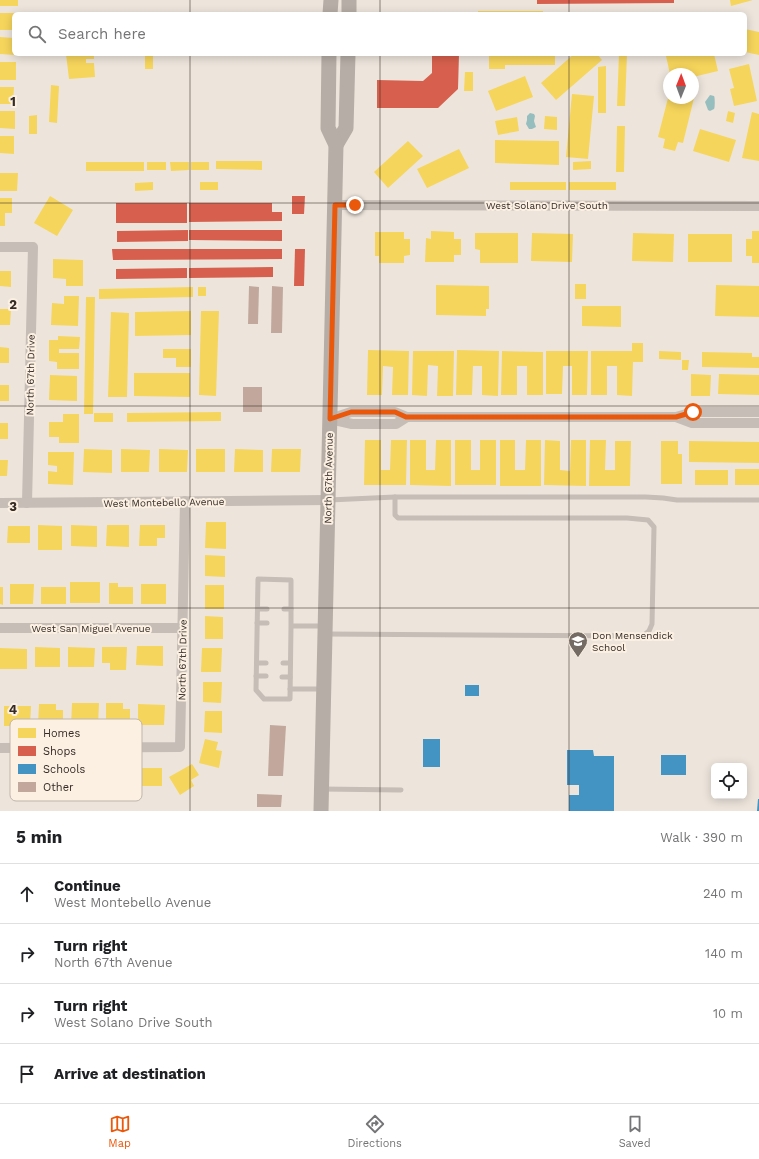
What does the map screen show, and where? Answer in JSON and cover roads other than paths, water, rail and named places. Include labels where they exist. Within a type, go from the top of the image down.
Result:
[{"type":"main road","points":[[330,12],[331,0]]},
{"type":"main road","points":[[349,0],[349,12]]},
{"type":"main road","name":"North 67th Avenue","points":[[321,811],[336,145],[328,128],[329,56]]},
{"type":"main road","name":"North 67th Avenue","points":[[336,145],[346,128],[348,56]]},
{"type":"street","name":"West Solano Drive South","points":[[335,205],[759,206]]},
{"type":"street","name":"North 67th Drive","points":[[0,247],[33,247],[27,503]]},
{"type":"street","points":[[330,419],[351,412],[395,412],[406,417],[676,417],[693,412],[759,412]]},
{"type":"street","points":[[676,417],[692,423],[759,423]]},
{"type":"street","name":"West Montebello Avenue","points":[[0,503],[328,500]]},
{"type":"street","name":"North 67th Drive","points":[[142,747],[180,747],[185,501]]},
{"type":"street","name":"West San Miguel Avenue","points":[[0,628],[182,628]]},
{"type":"street","name":"North 67th Drive","points":[[0,748],[10,748]]},
{"type":"lane","points":[[328,500],[395,497],[639,497],[677,500],[759,500]]},
{"type":"lane","points":[[284,623],[325,630],[643,636],[649,631],[652,624],[654,527],[648,520],[627,518],[398,518],[395,515],[395,497]]},
{"type":"lane","points":[[258,579],[292,580],[291,609],[290,699],[264,699],[256,690],[258,579]]},
{"type":"lane","points":[[258,609],[268,609]]},
{"type":"lane","points":[[284,609],[291,609]]},
{"type":"lane","points":[[257,623],[267,623]]},
{"type":"lane","points":[[257,663],[266,663]]},
{"type":"lane","points":[[283,663],[290,663]]},
{"type":"lane","points":[[256,676],[266,676]]},
{"type":"lane","points":[[282,677],[290,677]]},
{"type":"lane","points":[[290,689],[324,689]]},
{"type":"lane","points":[[321,789],[401,790]]},
{"type":"water","points":[[710,95],[714,96],[715,102],[714,109],[710,111],[708,110],[705,102]]},
{"type":"water","points":[[530,113],[534,114],[535,116],[534,121],[536,127],[532,129],[529,129],[526,124],[527,116]]},
{"type":"place","name":"Don Mensendick School","points":[[578,658]]}]
